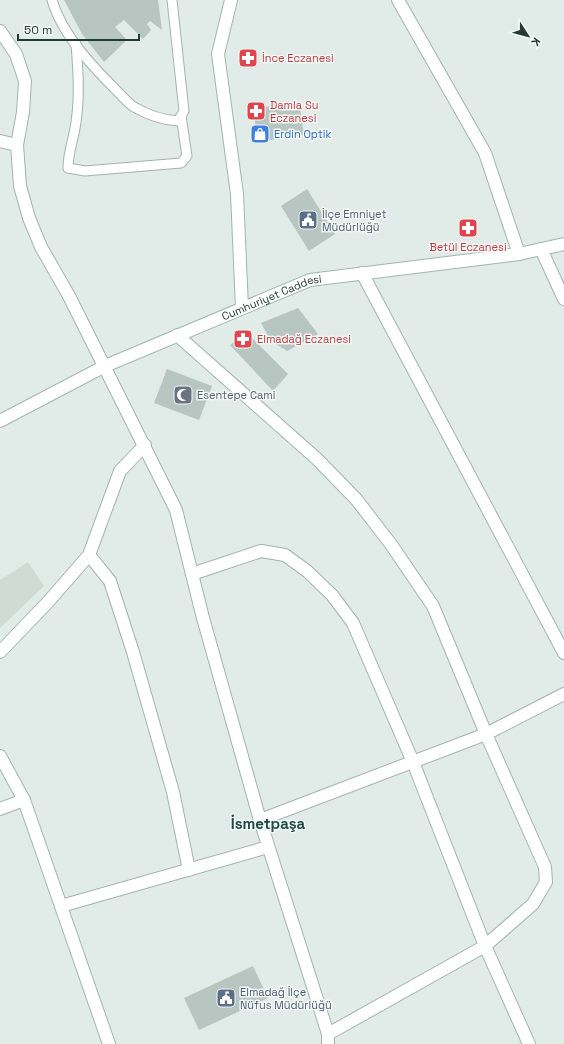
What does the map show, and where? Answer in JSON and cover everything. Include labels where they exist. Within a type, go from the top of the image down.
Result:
[{"type":"street","points":[[231,0],[218,54],[237,194],[242,308]]},
{"type":"street","points":[[398,0],[485,153],[519,254]]},
{"type":"street","points":[[0,31],[16,54],[25,81],[23,112],[17,145],[20,186],[29,218],[42,248],[69,296],[105,366],[176,510],[192,574],[260,820],[328,1039],[485,946],[533,904],[546,882],[545,867],[486,734],[432,606],[390,543],[366,512],[317,459],[177,335]]},
{"type":"street","points":[[0,141],[17,145]]},
{"type":"street","name":"Cumhuriyet Caddesi","points":[[0,421],[105,366],[310,280],[519,254],[564,244]]},
{"type":"street","points":[[541,249],[564,299]]},
{"type":"street","points":[[362,273],[564,653]]},
{"type":"street","points":[[0,652],[48,602],[89,555],[120,471],[145,445]]},
{"type":"street","points":[[192,574],[261,551],[285,555],[307,571],[332,594],[353,624],[413,762],[485,946],[529,1044]]},
{"type":"street","points":[[89,555],[110,581],[133,652],[173,792],[189,870]]},
{"type":"street","points":[[260,820],[486,734],[564,694]]},
{"type":"street","points":[[0,756],[24,800],[109,1044]]},
{"type":"street","points":[[0,809],[24,800]]},
{"type":"street","points":[[61,906],[268,847]]},
{"type":"lane","points":[[52,0],[76,44],[98,72],[133,106],[160,120],[178,121],[184,111],[172,0]]},
{"type":"lane","points":[[76,44],[79,84],[76,123],[68,158],[68,168],[85,171],[181,163],[187,156],[181,116]]},
{"type":"shaded area","points":[[28,562],[44,586],[0,628],[0,580]]},
{"type":"building","points":[[64,0],[158,0],[162,30],[150,21],[147,24],[151,30],[143,39],[124,20],[115,27],[127,40],[104,62],[82,34]]},
{"type":"building","points":[[299,102],[304,135],[258,142],[253,109]]},
{"type":"building","name":"İlçe Emniyet Müdürlüğü","points":[[307,189],[335,234],[309,251],[281,206]]},
{"type":"building","points":[[298,308],[318,334],[287,351],[271,341],[261,323]]},
{"type":"building","points":[[247,333],[288,374],[273,391],[230,345]]},
{"type":"building","name":"Esentepe Cami","points":[[167,369],[212,386],[199,420],[154,403]]},
{"type":"building","name":"Elmadağ İlçe Nüfus Müdürlüğü","points":[[253,966],[268,998],[199,1030],[184,998]]},
{"type":"place","name":"İnce Eczanesi","points":[[248,58]]},
{"type":"place","name":"Damla Su Eczanesi","points":[[256,111]]},
{"type":"place","name":"Erdin Optik","points":[[260,134]]},
{"type":"place","name":"İlçe Emniyet Müdürlüğü","points":[[308,220]]},
{"type":"place","name":"Betül Eczanesi","points":[[468,228]]},
{"type":"place","name":"Elmadağ Eczanesi","points":[[243,339]]},
{"type":"place","name":"Esentepe Cami","points":[[183,395]]},
{"type":"place","name":"Elmadağ İlçe Nüfus Müdürlüğü","points":[[226,998]]},
{"type":"district","name":"İsmetpaşa","points":[[268,823]]}]
